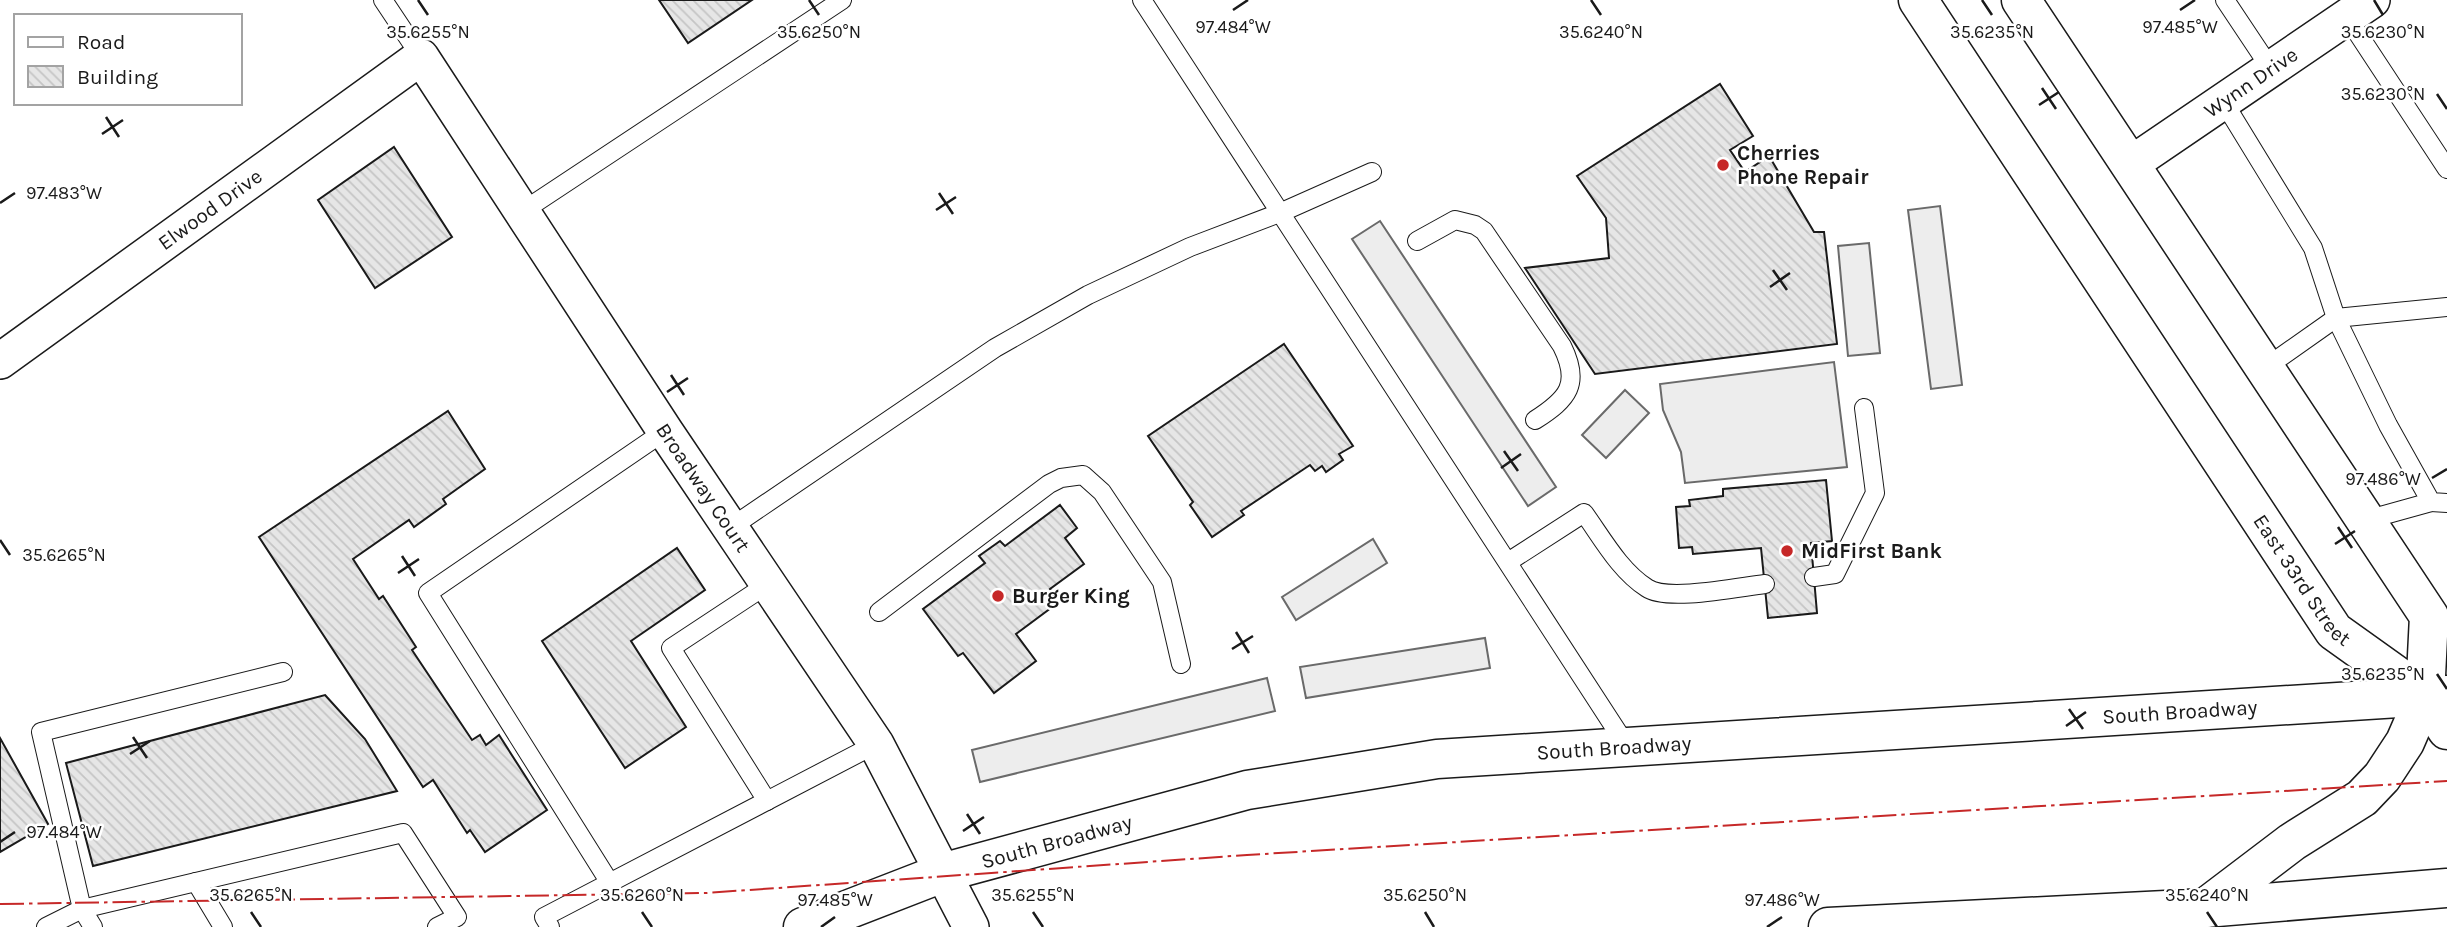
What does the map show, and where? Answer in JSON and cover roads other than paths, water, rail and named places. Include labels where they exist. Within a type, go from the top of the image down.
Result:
[{"type":"main road","name":"East 33rd Street","points":[[1918,0],[2334,631],[2436,696]]},
{"type":"main road","points":[[2021,0],[2429,616],[2436,696],[2447,730]]},
{"type":"main road","points":[[2205,908],[2292,842],[2362,798],[2382,777],[2436,696]]},
{"type":"main road","name":"South Broadway","points":[[803,927],[945,872],[1248,790],[1437,759],[2436,696]]},
{"type":"main road","points":[[1828,927],[2023,921],[2447,888]]},
{"type":"street","name":"Wynn Drive","points":[[2131,164],[2359,8]]},
{"type":"street","name":"Broadway Court","points":[[421,57],[664,431],[876,744],[945,872],[971,927]]},
{"type":"street","name":"Elwood Drive","points":[[0,361],[421,57]]},
{"type":"lane","points":[[383,0],[421,57]]},
{"type":"lane","points":[[523,211],[842,0]]},
{"type":"lane","points":[[1142,0],[1628,748]]},
{"type":"lane","points":[[2225,0],[2271,69]]},
{"type":"lane","points":[[2359,8],[2447,169]]},
{"type":"lane","points":[[2223,101],[2314,248],[2336,318],[2388,425],[2439,503],[2365,520]]},
{"type":"lane","points":[[730,528],[995,348],[1065,308],[1190,247],[1282,212],[1372,172]]},
{"type":"lane","points":[[1417,241],[1455,220],[1475,225],[1494,245],[1562,346],[1570,362],[1569,390],[1560,403],[1535,420]]},
{"type":"lane","points":[[2265,368],[2336,318],[2447,307]]},
{"type":"lane","points":[[1814,577],[1835,574],[1875,493],[1864,408]]},
{"type":"lane","points":[[610,883],[428,593],[664,431]]},
{"type":"lane","points":[[879,612],[1049,484],[1083,475],[1101,492],[1162,582],[1181,664]]},
{"type":"lane","points":[[1508,562],[1584,513],[1611,552],[1648,590],[1681,595],[1765,584]]},
{"type":"lane","points":[[767,801],[671,648],[768,584]]},
{"type":"lane","points":[[93,927],[82,909],[41,732],[283,673]]},
{"type":"lane","points":[[550,927],[544,917],[876,744]]},
{"type":"lane","points":[[46,927],[82,909],[404,833],[457,917],[437,927]]},
{"type":"lane","points":[[196,882],[223,927]]},
{"type":"place","name":"Cherries Phone Repair","points":[[1723,165]]},
{"type":"place","name":"MidFirst Bank","points":[[1787,551]]},
{"type":"place","name":"Burger King","points":[[998,596]]}]
